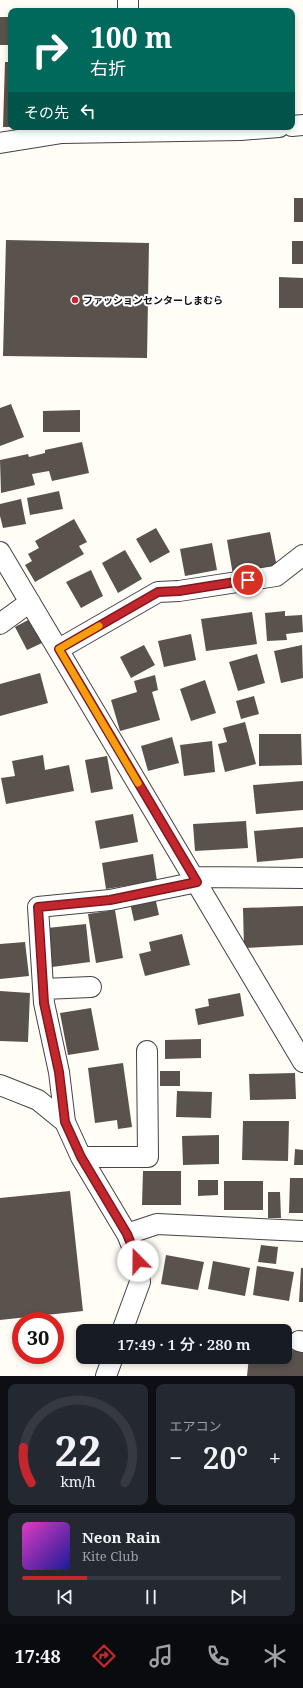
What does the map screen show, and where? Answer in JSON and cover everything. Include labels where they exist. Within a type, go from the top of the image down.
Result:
[{"type":"street","points":[[0,143],[62,133],[132,130],[241,130]]},
{"type":"street","points":[[0,552],[303,1062]]},
{"type":"street","points":[[59,649],[158,592],[179,591],[276,576],[303,555]]},
{"type":"street","points":[[0,624],[30,602]]},
{"type":"street","points":[[125,1324],[140,1282],[138,1261],[127,1234],[81,1157],[65,1122],[59,1072],[44,1003],[38,907],[110,900],[195,880],[303,878]]},
{"type":"street","points":[[43,989],[91,987]]},
{"type":"street","points":[[81,1157],[148,1157],[148,1051]]},
{"type":"street","points":[[0,1085],[38,1100],[65,1122]]},
{"type":"street","points":[[127,1234],[157,1224],[303,1231]]},
{"type":"street","points":[[106,1376],[110,1364]]},
{"type":"building","points":[[0,17],[8,17],[8,45],[0,45]]},
{"type":"building","points":[[5,62],[8,62],[8,127],[3,127]]},
{"type":"building","points":[[294,198],[303,198],[303,222],[294,222]]},
{"type":"building","points":[[6,240],[149,243],[147,358],[3,356]]},
{"type":"building","points":[[292,241],[303,241],[303,264],[292,264]]},
{"type":"building","points":[[279,277],[303,278],[303,308],[279,308]]},
{"type":"building","points":[[11,404],[24,437],[0,446],[0,408]]},
{"type":"building","points":[[80,410],[80,432],[43,432],[43,411]]},
{"type":"building","points":[[82,442],[89,473],[52,481],[49,471],[32,474],[35,485],[1,493],[0,460],[28,454],[29,457],[45,453],[45,450]]},
{"type":"building","points":[[59,491],[63,509],[30,515],[27,498]]},
{"type":"building","points":[[21,499],[26,524],[3,528],[0,516],[0,504]]},
{"type":"building","points":[[74,519],[87,542],[79,546],[84,554],[35,582],[25,565],[32,561],[28,554],[39,548],[35,541]]},
{"type":"building","points":[[156,528],[170,552],[150,563],[136,539]]},
{"type":"building","points":[[270,532],[277,567],[233,575],[227,540]]},
{"type":"building","points":[[212,543],[217,570],[185,576],[180,549]]},
{"type":"building","points":[[125,550],[142,579],[118,593],[102,563]]},
{"type":"building","points":[[91,570],[103,596],[81,608],[66,582]]},
{"type":"building","points":[[285,611],[285,616],[302,615],[303,632],[286,634],[287,640],[267,641],[265,613]]},
{"type":"building","points":[[252,612],[257,644],[206,651],[201,619]]},
{"type":"building","points":[[30,619],[42,643],[27,650],[15,627]]},
{"type":"building","points":[[191,634],[196,660],[164,667],[158,641]]},
{"type":"building","points":[[144,645],[155,665],[131,678],[120,657]]},
{"type":"building","points":[[302,645],[303,678],[281,683],[274,651]]},
{"type":"building","points":[[257,654],[265,683],[238,691],[229,662]]},
{"type":"building","points":[[40,673],[48,703],[0,716],[0,684]]},
{"type":"building","points":[[155,675],[158,690],[152,692],[160,720],[120,731],[111,700],[137,692],[134,681]]},
{"type":"building","points":[[205,680],[216,713],[191,721],[180,689]]},
{"type":"building","points":[[254,696],[259,714],[241,719],[236,701]]},
{"type":"building","points":[[245,722],[256,764],[225,772],[218,744],[227,742],[223,728]]},
{"type":"building","points":[[259,734],[301,734],[302,765],[259,766]]},
{"type":"building","points":[[172,737],[179,763],[148,771],[141,746]]},
{"type":"building","points":[[212,741],[215,772],[184,776],[180,745]]},
{"type":"building","points":[[43,755],[45,770],[69,765],[74,791],[6,804],[1,778],[15,776],[12,761]]},
{"type":"building","points":[[107,756],[113,789],[91,793],[85,760]]},
{"type":"building","points":[[303,781],[303,810],[256,814],[253,785]]},
{"type":"building","points":[[133,814],[138,842],[100,849],[95,821]]},
{"type":"building","points":[[246,821],[248,848],[195,851],[193,824]]},
{"type":"building","points":[[303,827],[303,858],[257,862],[254,831]]},
{"type":"building","points":[[153,854],[157,881],[106,889],[102,863]]},
{"type":"building","points":[[155,897],[159,915],[134,921],[130,903]]},
{"type":"building","points":[[303,906],[303,945],[244,948],[243,908]]},
{"type":"building","points":[[115,910],[123,958],[96,963],[88,914]]},
{"type":"building","points":[[86,924],[90,962],[52,967],[47,928]]},
{"type":"building","points":[[182,934],[190,965],[145,976],[139,954],[151,951],[149,942]]},
{"type":"building","points":[[25,942],[29,976],[0,979],[0,944]]},
{"type":"building","points":[[0,991],[30,993],[28,1042],[0,1041]]},
{"type":"building","points":[[240,993],[244,1016],[198,1025],[195,1009],[209,1006],[208,999]]},
{"type":"building","points":[[91,1008],[99,1050],[68,1055],[60,1013]]},
{"type":"building","points":[[201,1039],[201,1058],[165,1059],[165,1040]]},
{"type":"building","points":[[123,1063],[132,1127],[118,1129],[117,1120],[95,1123],[88,1068]]},
{"type":"building","points":[[160,1071],[180,1071],[180,1086],[160,1086]]},
{"type":"building","points":[[295,1073],[296,1099],[250,1100],[249,1074]]},
{"type":"building","points":[[177,1091],[212,1092],[211,1118],[176,1117]]},
{"type":"building","points":[[243,1121],[289,1121],[288,1161],[242,1160]]},
{"type":"building","points":[[219,1135],[219,1164],[183,1165],[182,1136]]},
{"type":"building","points":[[295,1149],[303,1150],[303,1165],[294,1165]]},
{"type":"building","points":[[143,1171],[181,1171],[181,1205],[142,1205]]},
{"type":"building","points":[[290,1178],[303,1178],[303,1213],[289,1213]]},
{"type":"building","points":[[198,1180],[218,1180],[218,1195],[198,1196]]},
{"type":"building","points":[[224,1181],[263,1181],[263,1210],[224,1210]]},
{"type":"building","points":[[70,1191],[83,1311],[64,1313],[12,1312],[12,1319],[0,1320],[0,1198]]},
{"type":"building","points":[[268,1192],[280,1192],[281,1218],[268,1218]]},
{"type":"building","points":[[261,1245],[278,1247],[276,1264],[258,1262]]},
{"type":"building","points":[[166,1255],[204,1262],[198,1290],[161,1284]]},
{"type":"building","points":[[213,1261],[250,1268],[245,1296],[208,1289]]},
{"type":"building","points":[[257,1266],[294,1272],[289,1301],[253,1295]]},
{"type":"building","points":[[301,1268],[303,1268],[303,1302],[299,1302]]},
{"type":"building","points":[[292,1350],[303,1352],[303,1376],[247,1376],[248,1364],[292,1364]]},
{"type":"slow traffic","points":[[99,626],[59,649],[138,783]]},
{"type":"place","name":"ファッションセンターしまむら","points":[[75,300]]},
{"type":"route","points":[[138,1261],[127,1234],[81,1157],[65,1122],[59,1072],[44,1003],[38,907],[110,900],[197,882],[59,649],[158,592],[179,591],[248,580]]}]
